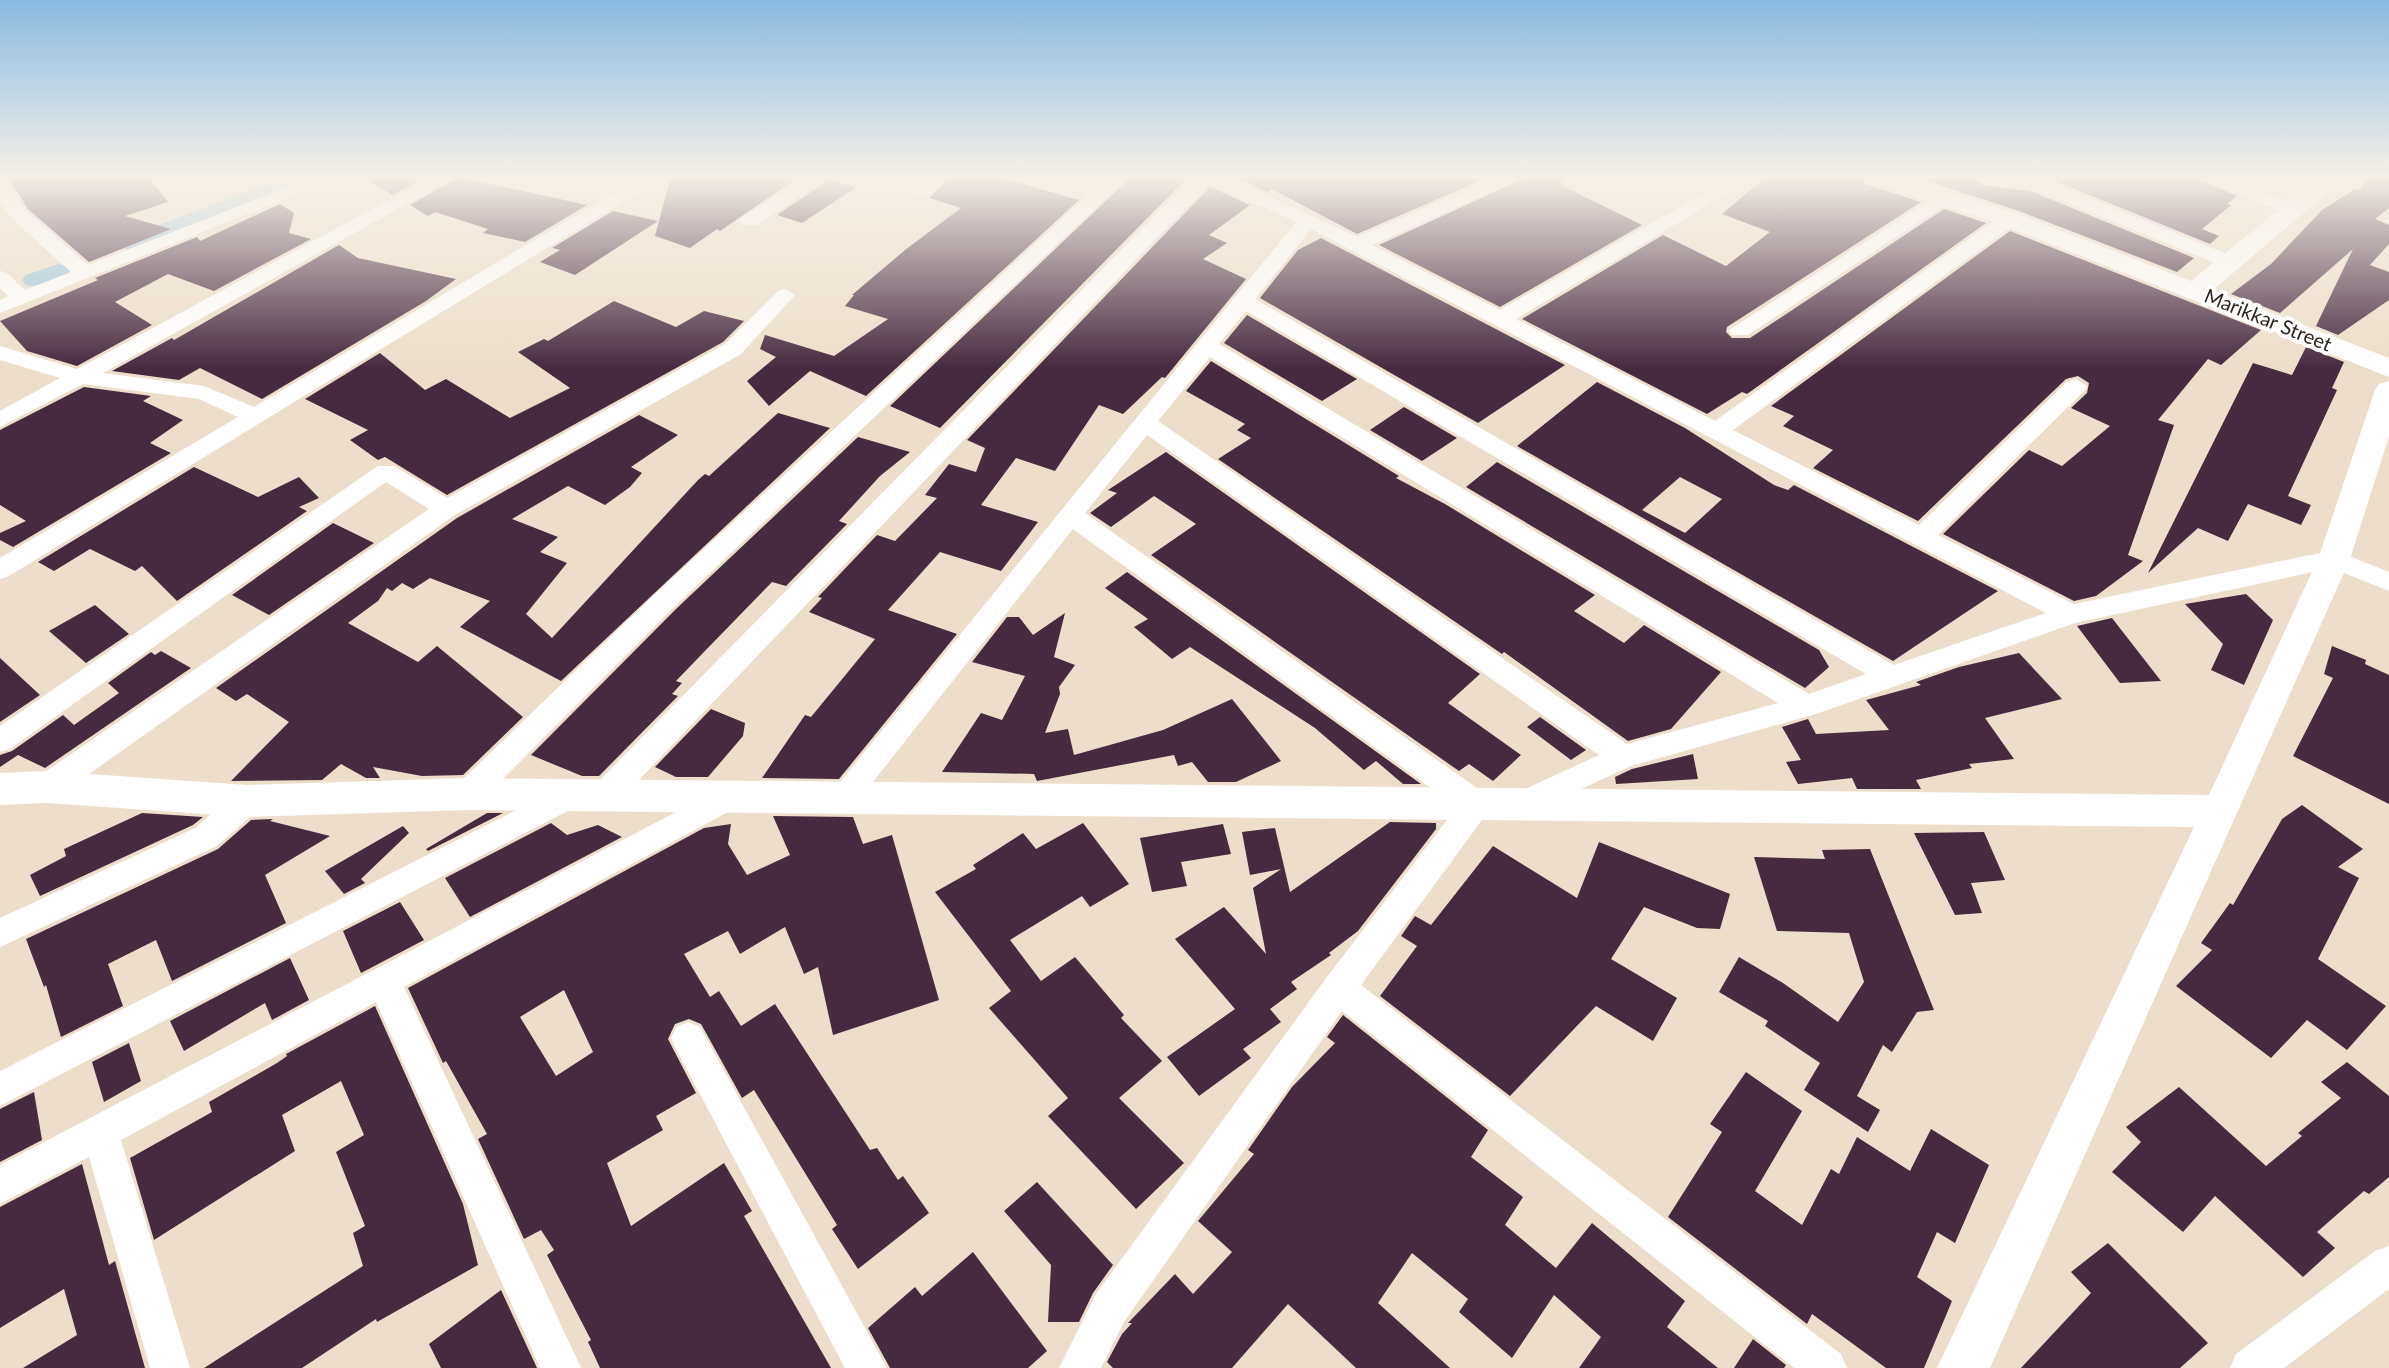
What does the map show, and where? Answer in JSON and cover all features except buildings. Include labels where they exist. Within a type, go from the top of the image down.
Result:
[{"type":"street","points":[[47,240],[86,274]]},
{"type":"street","points":[[0,307],[172,240]]},
{"type":"street","points":[[0,420],[331,240]]},
{"type":"street","points":[[0,570],[549,240]]},
{"type":"street","points":[[468,794],[677,589],[1052,240]]},
{"type":"street","points":[[0,1089],[587,795],[1143,240]]},
{"type":"street","points":[[842,798],[1292,240]]},
{"type":"street","points":[[1346,240],[2071,614]]},
{"type":"street","points":[[1356,245],[1368,240]]},
{"type":"street","points":[[1500,319],[1637,240]]},
{"type":"street","points":[[1740,330],[1878,240]]},
{"type":"street","points":[[1716,431],[1980,240]]},
{"type":"street","name":"Marikkar Street","points":[[2064,240],[2389,368]]},
{"type":"street","points":[[2175,240],[2230,262]]},
{"type":"street","points":[[2196,290],[2257,240]]},
{"type":"street","points":[[0,277],[23,299]]},
{"type":"street","points":[[47,787],[446,509],[733,349],[785,295]]},
{"type":"street","points":[[1243,301],[1891,676]]},
{"type":"street","points":[[1207,346],[1806,706]]},
{"type":"street","points":[[0,353],[80,377],[204,393],[255,416]]},
{"type":"street","points":[[1921,537],[2076,386]]},
{"type":"street","points":[[1963,1368],[2334,559],[2389,390]]},
{"type":"street","points":[[1145,423],[1623,757]]},
{"type":"street","points":[[0,741],[386,471],[446,509]]},
{"type":"street","points":[[1071,515],[1476,804]]},
{"type":"street","points":[[1520,805],[1623,757],[1806,706],[2071,614],[2334,559],[2389,582]]},
{"type":"street","points":[[0,789],[47,787],[247,801],[468,794],[2221,811]]},
{"type":"street","points":[[0,1185],[728,797]]},
{"type":"street","points":[[0,933],[206,837],[247,801]]},
{"type":"street","points":[[1079,1368],[1110,1308],[1339,988],[1476,804]]},
{"type":"street","points":[[384,981],[561,1368]]},
{"type":"street","points":[[1339,988],[1827,1368]]},
{"type":"street","points":[[688,1038],[867,1368]]},
{"type":"street","points":[[100,1132],[170,1368]]},
{"type":"street","points":[[2250,1368],[2389,1265]]},
{"type":"waterway","points":[[129,244],[140,240]]},
{"type":"waterway","points":[[34,280],[58,271]]}]
